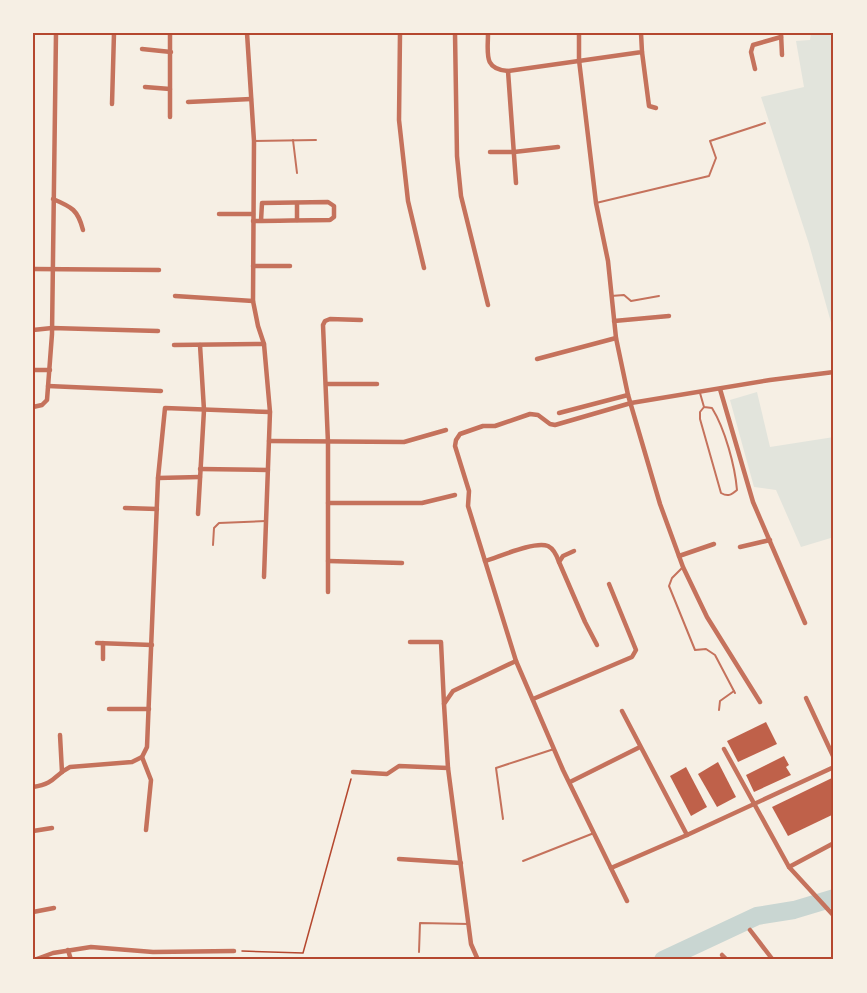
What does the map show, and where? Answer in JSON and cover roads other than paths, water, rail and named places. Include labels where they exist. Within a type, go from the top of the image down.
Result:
[{"type":"street","points":[[33,407],[45,404],[48,396],[50,370],[56,33]]},
{"type":"street","points":[[112,104],[114,33]]},
{"type":"street","points":[[170,33],[170,117]]},
{"type":"street","points":[[247,33],[254,141],[253,301],[264,344],[270,412],[264,577]]},
{"type":"street","points":[[399,33],[399,120],[408,201],[424,268]]},
{"type":"street","points":[[455,33],[457,156],[461,196],[488,305]]},
{"type":"street","points":[[488,33],[490,64],[498,70],[642,52]]},
{"type":"street","points":[[579,33],[579,60],[596,203],[608,261],[616,338],[628,395],[660,504],[683,567],[707,617],[760,702]]},
{"type":"street","points":[[641,33],[649,106],[656,108]]},
{"type":"street","points":[[755,69],[751,52],[753,45],[781,35],[782,55]]},
{"type":"street","points":[[142,49],[171,52]]},
{"type":"street","points":[[508,70],[516,183]]},
{"type":"street","points":[[145,87],[170,89]]},
{"type":"street","points":[[189,102],[251,99]]},
{"type":"street","points":[[490,152],[558,147]]},
{"type":"street","points":[[53,198],[74,209],[80,216],[83,230]]},
{"type":"street","points":[[253,221],[261,221],[297,220],[330,220],[334,218],[334,206],[328,202],[262,203],[261,221]]},
{"type":"street","points":[[297,203],[297,220]]},
{"type":"street","points":[[219,214],[253,214]]},
{"type":"street","points":[[253,266],[290,266]]},
{"type":"street","points":[[33,269],[159,270]]},
{"type":"street","points":[[175,296],[253,301]]},
{"type":"street","points":[[614,321],[669,316]]},
{"type":"street","points":[[328,592],[328,443],[323,325],[326,321],[361,320]]},
{"type":"street","points":[[33,330],[52,328],[158,331]]},
{"type":"street","points":[[537,358],[616,338]]},
{"type":"street","points":[[174,345],[264,344]]},
{"type":"street","points":[[198,514],[204,410],[200,345]]},
{"type":"street","points":[[33,370],[50,370]]},
{"type":"street","points":[[627,901],[554,749],[516,661],[468,506],[469,491],[456,440],[460,434],[483,426],[495,426],[530,414],[538,415],[555,425],[631,403],[834,372]]},
{"type":"street","points":[[326,384],[377,384]]},
{"type":"street","points":[[48,386],[161,391]]},
{"type":"street","points":[[720,388],[753,502],[805,623]]},
{"type":"street","points":[[559,413],[628,395]]},
{"type":"street","points":[[33,787],[50,783],[70,767],[132,762],[142,757],[147,747],[158,478],[165,408],[270,412]]},
{"type":"street","points":[[269,441],[404,442],[446,430]]},
{"type":"street","points":[[200,469],[268,470]]},
{"type":"street","points":[[158,478],[200,477]]},
{"type":"street","points":[[328,503],[422,503],[455,495]]},
{"type":"street","points":[[124,508],[157,509]]},
{"type":"street","points":[[740,547],[770,540]]},
{"type":"street","points":[[679,555],[714,544]]},
{"type":"street","points":[[485,561],[526,548],[548,546],[555,552],[597,645]]},
{"type":"street","points":[[560,564],[563,556],[574,552]]},
{"type":"street","points":[[328,561],[402,563]]},
{"type":"street","points":[[533,699],[632,657],[636,650],[609,584]]},
{"type":"street","points":[[410,642],[441,642],[448,768],[472,949],[478,960]]},
{"type":"street","points":[[97,643],[152,645]]},
{"type":"street","points":[[103,659],[104,643]]},
{"type":"street","points":[[444,704],[453,691],[516,661]]},
{"type":"street","points":[[806,698],[834,758]]},
{"type":"street","points":[[109,709],[149,709]]},
{"type":"street","points":[[622,711],[687,835]]},
{"type":"street","points":[[60,735],[62,772]]},
{"type":"street","points":[[570,782],[640,747]]},
{"type":"street","points":[[724,749],[789,867],[834,916]]},
{"type":"street","points":[[142,757],[151,780],[146,830]]},
{"type":"street","points":[[353,772],[387,774],[399,766],[448,768]]},
{"type":"street","points":[[611,868],[834,767]]},
{"type":"street","points":[[33,831],[52,828]]},
{"type":"street","points":[[789,867],[834,843]]},
{"type":"street","points":[[399,858],[461,863]]},
{"type":"street","points":[[33,912],[54,908]]},
{"type":"street","points":[[750,930],[773,960]]},
{"type":"street","points":[[34,960],[68,950],[101,946],[153,952],[234,951]]},
{"type":"street","points":[[68,950],[71,960]]},
{"type":"lane","points":[[596,203],[709,176],[716,158],[710,141],[765,123]]},
{"type":"lane","points":[[293,140],[297,173]]},
{"type":"lane","points":[[254,141],[316,140]]},
{"type":"lane","points":[[611,297],[624,295],[631,301],[659,296]]},
{"type":"lane","points":[[700,393],[704,407]]},
{"type":"lane","points":[[704,407],[712,408],[720,423],[736,479],[737,490],[731,495],[726,496],[721,493],[700,418],[700,412],[704,407]]},
{"type":"lane","points":[[213,545],[214,528],[219,523],[266,521]]},
{"type":"lane","points":[[683,567],[672,578],[669,586],[681,617],[695,650],[706,649],[715,655],[735,692],[720,701],[719,710]]},
{"type":"lane","points":[[503,819],[496,768],[554,749]]},
{"type":"lane","points":[[523,861],[594,833]]},
{"type":"lane","points":[[418,952],[420,923],[469,924]]},
{"type":"waterway","points":[[663,960],[757,916],[794,910],[834,898]]}]
